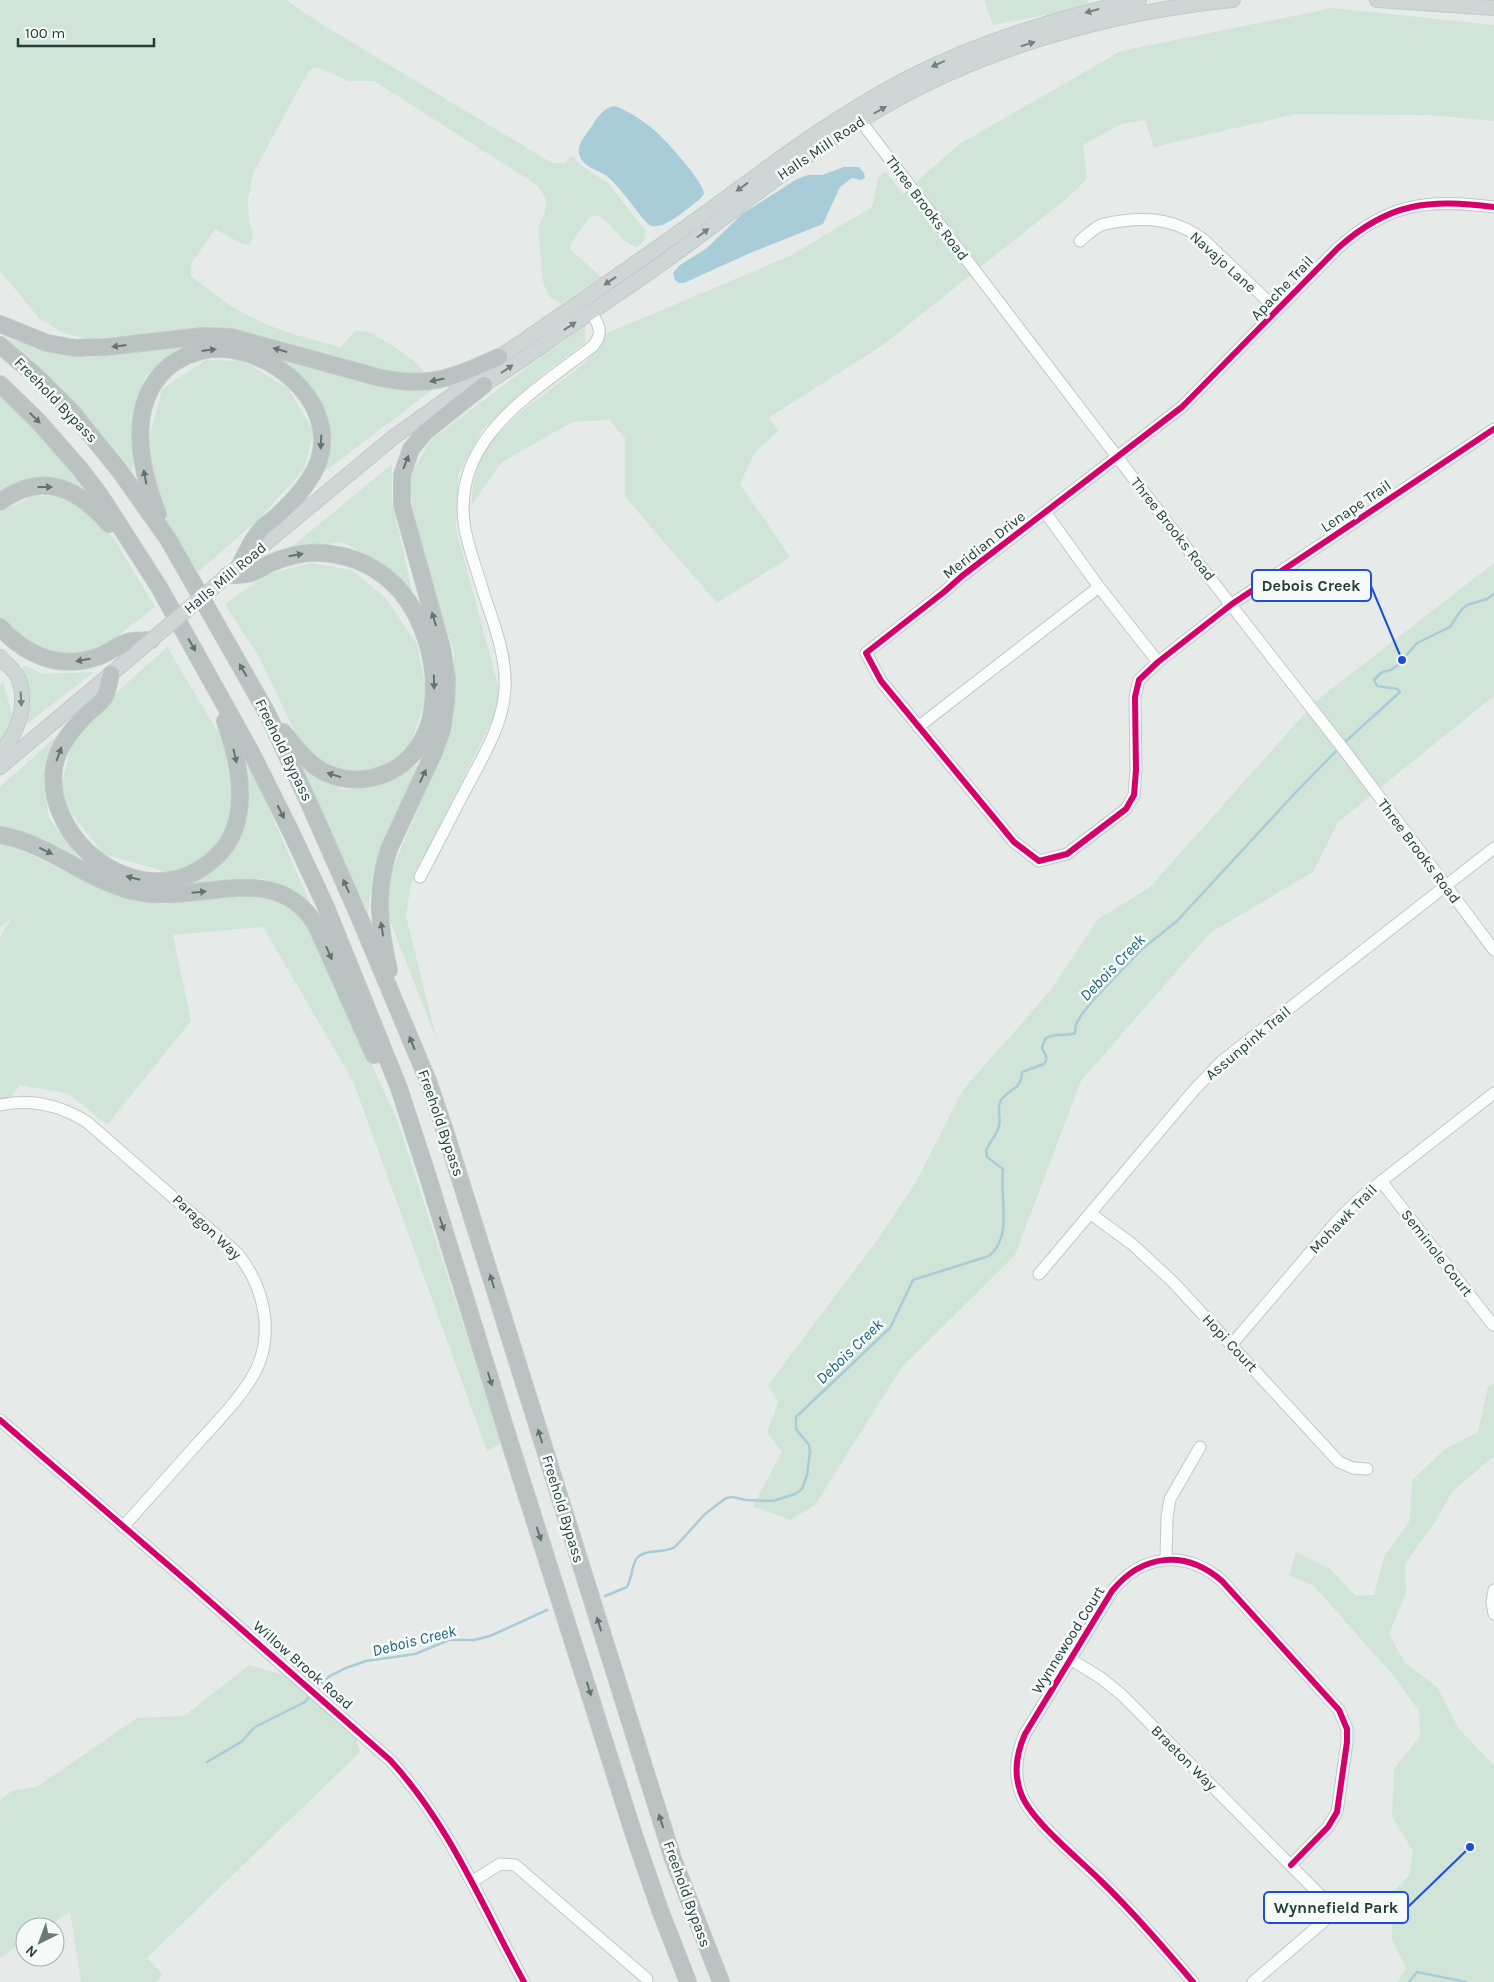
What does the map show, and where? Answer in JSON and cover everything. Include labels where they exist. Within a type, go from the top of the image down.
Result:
[{"type":"highway","points":[[0,324],[47,343],[75,348],[106,348],[203,336],[231,337],[376,377],[416,384],[454,376],[499,357]]},
{"type":"highway","name":"Freehold Bypass","points":[[0,345],[36,376],[72,412],[119,470],[168,539],[267,713],[310,803],[428,1081],[674,1859],[721,1982]]},
{"type":"highway","points":[[168,539],[148,488],[140,448],[142,413],[150,392],[162,373],[180,359],[192,354],[220,350],[234,351],[256,357],[283,372],[303,391],[317,415],[322,443],[319,460],[308,481],[287,506],[259,532],[239,571]]},
{"type":"highway","name":"Freehold Bypass","points":[[0,384],[38,421],[80,469],[100,495],[159,588],[209,676],[290,830],[326,907],[399,1088],[635,1838],[688,1982]]},
{"type":"highway","points":[[399,1011],[387,962],[379,909],[380,882],[389,849],[434,752],[442,730],[447,679],[442,648],[402,505],[402,475],[412,449],[425,432],[484,385]]},
{"type":"highway","points":[[0,502],[18,492],[37,487],[54,487],[75,494],[98,512],[159,588]]},
{"type":"highway","points":[[239,571],[285,557],[318,552],[345,557],[370,567],[394,585],[414,611],[428,646],[434,673],[432,708],[421,741],[401,764],[377,777],[359,780],[345,779],[322,771],[303,756],[267,713]]},
{"type":"highway","points":[[0,627],[10,638],[29,652],[60,662],[78,662],[95,658],[151,640]]},
{"type":"highway","points":[[111,674],[105,698],[83,718],[61,746],[54,770],[55,794],[58,808],[71,834],[91,856],[114,871],[128,877],[153,881],[176,880],[206,866],[222,850],[236,823],[240,798],[237,762],[232,740],[209,676]]},
{"type":"highway","points":[[0,835],[26,842],[110,884],[136,892],[166,894],[250,887],[273,890],[295,900],[310,916],[321,934],[428,1177]]},
{"type":"main road","name":"Halls Mill Road","points":[[151,640],[239,571],[394,436],[454,394],[462,383],[635,264],[852,109],[932,66],[995,40],[1077,15],[1139,0]]},
{"type":"main road","name":"Halls Mill Road","points":[[454,394],[469,393],[484,385],[684,248],[765,186],[860,121],[938,79],[1017,48],[1122,18],[1233,0]]},
{"type":"main road","points":[[1377,0],[1494,8]]},
{"type":"main road","points":[[765,186],[768,178],[801,150],[802,143]]},
{"type":"main road","points":[[0,767],[111,674],[132,647]]},
{"type":"main road","points":[[0,657],[18,677],[22,702],[18,725],[9,742],[0,751]]},
{"type":"street","name":"Three Brooks Road","points":[[852,109],[1117,457],[1345,751],[1494,950]]},
{"type":"street","name":"Apache Trail","points":[[1117,457],[1188,402],[1338,248],[1361,229],[1380,218],[1409,207],[1439,203],[1460,203],[1494,207]]},
{"type":"street","name":"Navajo Lane","points":[[1080,240],[1101,225],[1110,223],[1146,219],[1174,224],[1204,240],[1277,310]]},
{"type":"street","points":[[420,877],[487,748],[500,719],[504,698],[505,668],[501,650],[465,529],[463,503],[468,476],[480,446],[501,419],[598,340],[600,330],[592,312]]},
{"type":"street","name":"Lenape Trail","points":[[918,727],[1014,842],[1039,861],[1067,854],[1126,809],[1134,795],[1135,697],[1139,680],[1158,662],[1232,604],[1494,429]]},
{"type":"street","name":"Meridian Drive","points":[[918,727],[881,681],[866,653],[1117,457]]},
{"type":"street","points":[[1045,512],[1098,587],[1158,662]]},
{"type":"street","points":[[918,727],[1098,587]]},
{"type":"street","name":"Assunpink Trail","points":[[1039,1274],[1195,1089],[1222,1061],[1494,848]]},
{"type":"street","name":"Mohawk Trail","points":[[1232,1344],[1337,1221],[1360,1198],[1494,1094]]},
{"type":"street","name":"Paragon Way","points":[[0,1105],[24,1102],[49,1105],[69,1112],[87,1122],[238,1254],[256,1280],[262,1300],[264,1337],[258,1364],[250,1380],[226,1412],[123,1527]]},
{"type":"street","name":"Seminole Court","points":[[1381,1181],[1493,1325]]},
{"type":"street","name":"Hopi Court","points":[[1091,1214],[1152,1261],[1232,1344],[1339,1462],[1353,1468],[1367,1469]]},
{"type":"street","name":"Willow Brook Road","points":[[0,1420],[212,1602],[390,1760],[431,1810],[473,1881],[524,1982]]},
{"type":"street","points":[[1200,1447],[1170,1498],[1166,1517],[1166,1558],[1198,1565],[1222,1581],[1334,1702],[1343,1717],[1346,1729],[1347,1742],[1337,1812],[1328,1827],[1291,1865]]},
{"type":"street","name":"Wynnewood Court","points":[[1166,1558],[1145,1565],[1128,1574],[1112,1591],[1020,1744],[1017,1770],[1022,1797],[1036,1818],[1131,1911],[1192,1982]]},
{"type":"street","points":[[1494,1590],[1492,1602],[1494,1614]]},
{"type":"street","name":"Braeton Way","points":[[1070,1659],[1101,1678],[1122,1695],[1323,1898],[1326,1913],[1320,1924],[1258,1981]]},
{"type":"street","points":[[473,1881],[500,1864],[514,1866],[647,1979]]},
{"type":"green space","points":[[0,0],[286,0],[315,20],[552,163],[564,163],[573,156],[580,165],[608,183],[645,230],[645,238],[637,247],[625,241],[602,218],[596,215],[589,218],[570,245],[570,249],[601,277],[561,304],[550,297],[543,283],[538,227],[545,213],[546,199],[537,185],[374,81],[348,81],[317,67],[312,68],[308,72],[253,173],[248,199],[249,221],[253,235],[250,245],[242,244],[215,229],[191,264],[191,276],[231,306],[268,325],[292,334],[341,347],[355,331],[366,331],[398,349],[420,366],[423,371],[417,376],[405,378],[221,331],[174,331],[88,339],[64,333],[40,319],[0,271]]},
{"type":"green space","points":[[984,0],[1089,0],[1085,7],[993,25]]},
{"type":"green space","points":[[1332,8],[1494,25],[1494,121],[1429,115],[1296,114],[1154,147],[1145,120],[1121,124],[1083,145],[1087,179],[1070,196],[883,345],[768,418],[779,430],[754,453],[740,484],[790,557],[717,603],[625,497],[625,438],[609,420],[572,422],[502,462],[471,506],[474,478],[486,445],[523,410],[584,364],[605,334],[790,256],[872,207],[878,178],[885,171],[903,194],[958,145],[1121,51]]},
{"type":"green space","points":[[585,324],[585,343],[538,378],[482,430],[459,473],[456,529],[502,700],[411,884],[406,916],[437,1041],[387,913],[391,872],[431,779],[451,723],[454,652],[416,536],[409,477],[431,440]]},
{"type":"green space","points":[[8,339],[87,358],[187,346],[145,376],[134,416],[133,472],[87,416]]},
{"type":"green space","points":[[268,354],[355,380],[432,390],[320,475],[323,406]]},
{"type":"green space","points":[[206,360],[243,361],[288,388],[314,432],[304,469],[259,519],[198,572],[161,514],[148,442],[162,389]]},
{"type":"green space","points":[[0,395],[42,435],[84,489],[42,479],[0,492]]},
{"type":"green space","points":[[392,464],[392,502],[413,595],[378,561],[343,542],[289,549]]},
{"type":"green space","points":[[33,496],[63,496],[88,511],[116,542],[155,607],[106,645],[85,653],[56,655],[16,636],[0,617],[0,512]]},
{"type":"green space","points":[[311,563],[352,570],[385,597],[417,644],[427,696],[409,748],[376,771],[350,775],[321,764],[303,749],[259,657],[225,604],[268,574]]},
{"type":"green space","points":[[1494,563],[1494,696],[1338,822],[1313,872],[1210,933],[1081,1081],[1015,1255],[902,1367],[815,1505],[790,1520],[753,1506],[782,1452],[767,1433],[778,1402],[768,1385],[876,1242],[916,1182],[963,1090],[1050,991],[1098,919],[1149,888],[1316,701]]},
{"type":"green space","points":[[167,647],[216,729],[223,732],[234,793],[225,836],[213,854],[166,878],[160,870],[103,854],[59,797],[74,731]]},
{"type":"green space","points":[[23,665],[43,674],[94,672],[22,728]]},
{"type":"green space","points":[[3,682],[14,722],[0,741],[0,686]]},
{"type":"green space","points":[[60,733],[44,782],[49,818],[87,868],[0,831],[0,787]]},
{"type":"green space","points":[[422,762],[373,872],[368,912],[296,763],[343,790],[393,780]]},
{"type":"green space","points":[[249,764],[312,907],[262,878],[193,885],[233,850],[246,803]]},
{"type":"green space","points":[[0,843],[32,855],[104,891],[162,901],[159,905],[245,892],[285,902],[307,922],[398,1122],[501,1443],[487,1451],[353,1081],[263,927],[173,935],[191,1021],[107,1125],[69,1094],[20,1085],[7,1103],[0,1106],[0,937],[12,917],[0,927]]},
{"type":"green space","points":[[1494,1383],[1494,1456],[1452,1492],[1435,1522],[1405,1564],[1406,1593],[1389,1634],[1405,1663],[1437,1687],[1459,1729],[1494,1765],[1494,1982],[1397,1982],[1406,1968],[1392,1940],[1391,1894],[1409,1875],[1413,1851],[1392,1817],[1394,1769],[1420,1736],[1419,1711],[1392,1674],[1314,1586],[1289,1575],[1296,1552],[1330,1569],[1356,1596],[1374,1595],[1384,1557],[1410,1520],[1412,1480],[1444,1450],[1478,1432],[1488,1387]]},
{"type":"green space","points":[[249,1665],[303,1680],[351,1719],[360,1752],[147,1958],[163,1975],[155,1982],[81,1982],[70,1912],[62,1917],[15,1917],[15,1948],[0,1958],[0,1800],[12,1791],[37,1787],[137,1718],[184,1716]]},
{"type":"water","points":[[614,106],[635,116],[659,135],[675,151],[702,188],[704,194],[699,200],[681,214],[660,226],[648,224],[608,177],[586,165],[580,158],[579,146],[596,119],[601,113]]},
{"type":"water","points":[[844,167],[859,167],[864,173],[865,178],[861,180],[852,178],[840,187],[823,224],[750,253],[684,283],[679,283],[675,280],[673,273],[680,265],[707,248],[742,214],[797,179],[808,175],[822,175]]},
{"type":"waterway","name":"Debois Creek","points":[[1344,743],[1400,692],[1398,689],[1377,686],[1374,680],[1382,672],[1391,670],[1398,665],[1417,643],[1450,627],[1461,610],[1467,605],[1487,599],[1494,594]]},
{"type":"waterway","name":"Debois Creek","points":[[605,1596],[627,1587],[637,1558],[645,1553],[675,1547],[705,1514],[726,1498],[773,1501],[795,1494],[802,1489],[807,1475],[810,1452],[809,1445],[796,1429],[796,1417],[890,1328],[913,1280],[989,1256],[997,1248],[1001,1238],[1004,1215],[1003,1169],[987,1157],[986,1150],[999,1126],[1000,1102],[1006,1094],[1017,1086],[1022,1072],[1044,1064],[1046,1056],[1042,1048],[1045,1039],[1052,1036],[1075,1033],[1076,1024],[1094,999],[1142,949],[1177,921],[1338,749]]},
{"type":"waterway","name":"Debois Creek","points":[[318,1686],[330,1676],[366,1661],[415,1654],[449,1640],[474,1640],[490,1636],[547,1610]]},
{"type":"waterway","name":"Debois Creek","points":[[207,1762],[241,1742],[255,1727],[305,1702],[309,1697]]},
{"type":"waterway","points":[[1409,1982],[1417,1972],[1466,1982]]},
{"type":"cycle path","points":[[1494,207],[1449,204],[1411,207],[1375,221],[1357,233],[1338,248],[1182,407],[962,576],[866,653],[881,681],[1014,842],[1039,861],[1067,854],[1126,809],[1134,795],[1136,770],[1135,697],[1139,680],[1158,662],[1232,604],[1494,429]]},
{"type":"cycle path","points":[[0,1420],[390,1760],[411,1785],[448,1839],[524,1982]]},
{"type":"cycle path","points":[[1193,1982],[1124,1905],[1036,1817],[1022,1796],[1017,1780],[1019,1749],[1025,1734],[1112,1591],[1137,1569],[1150,1563],[1164,1560],[1179,1560],[1208,1571],[1222,1581],[1339,1710],[1347,1729],[1347,1742],[1337,1812],[1328,1827],[1291,1865]]},
{"type":"place","name":"Debois Creek","points":[[1402,660]]},
{"type":"place","name":"Wynnefield Park","points":[[1470,1847]]}]
